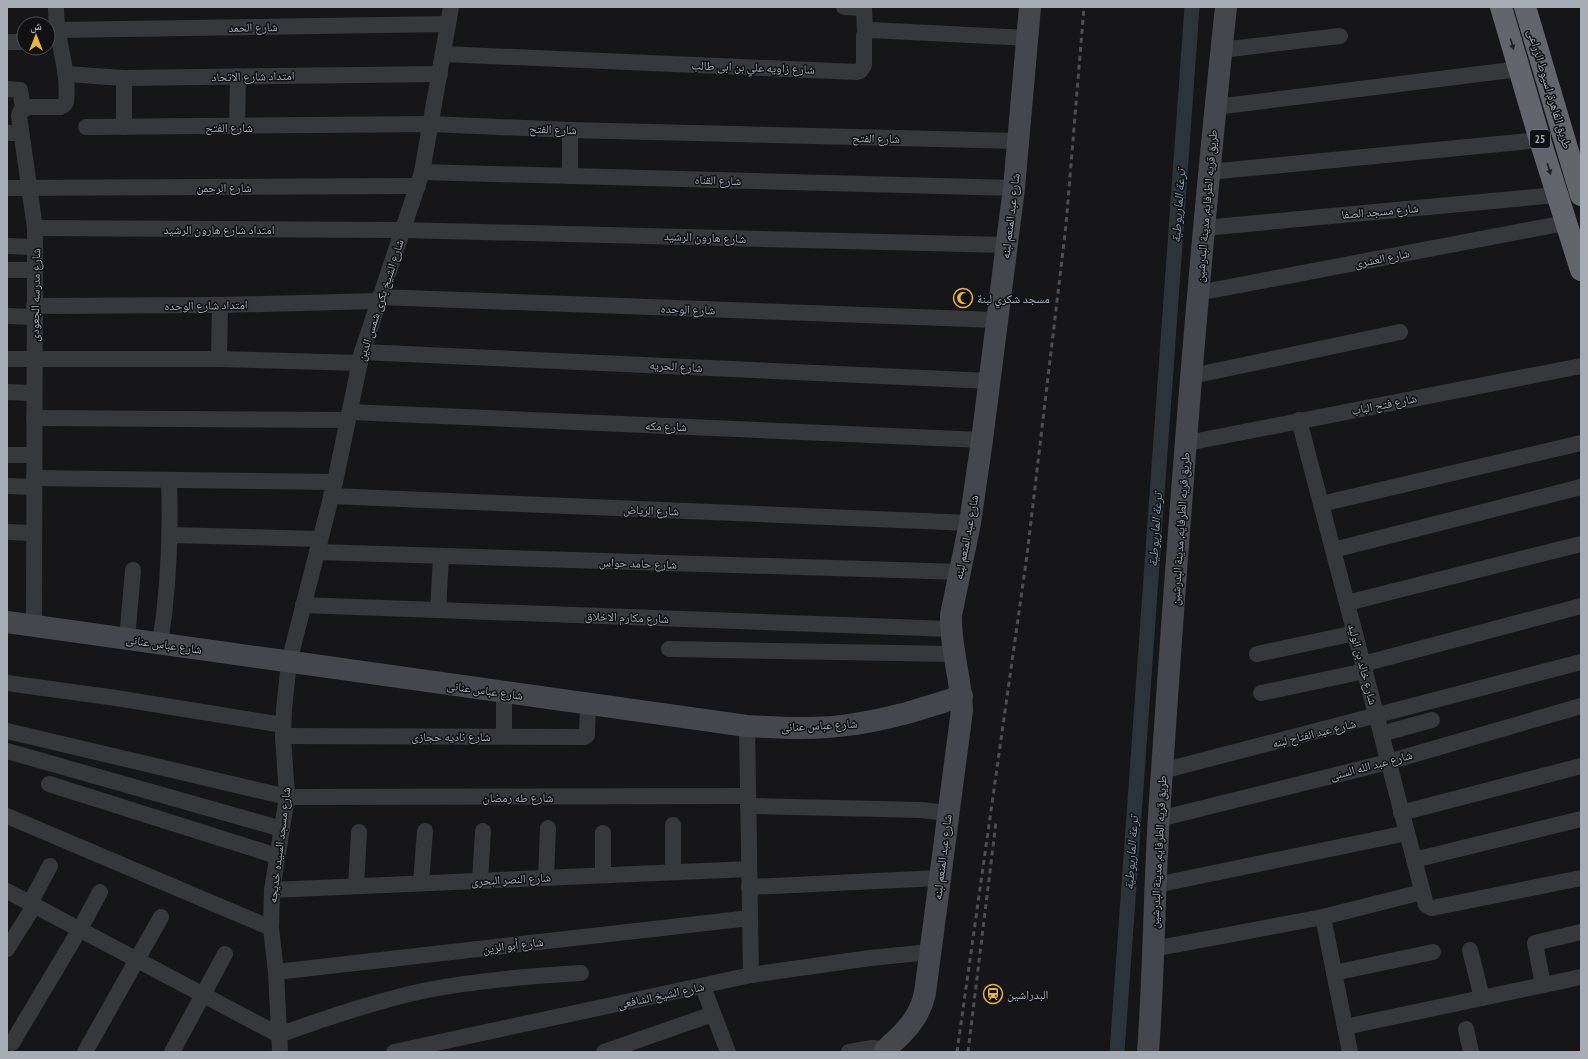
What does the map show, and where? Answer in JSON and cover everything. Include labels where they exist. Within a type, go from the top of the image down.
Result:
[{"type":"highway","name":"طريق القاهرة, اسيوط الزراعى","points":[[1501,7],[1540,140],[1581,270]]},
{"type":"highway","name":"طريق القاهرة, اسيوط الزراعى","points":[[1525,7],[1581,195]]},
{"type":"main road","name":"شارع عبد المنعم لبنه","points":[[885,1051],[909,1028],[922,1005],[930,952],[961,723],[962,696],[950,630],[953,599],[970,523],[982,440],[1014,188],[1030,7]]},
{"type":"main road","name":"طريق قريه الطرفايه, مدينة البدرشين","points":[[1148,1052],[1159,819],[1186,442],[1209,172],[1226,7]]},
{"type":"main road","name":"شارع عباس عنانى","points":[[7,622],[747,726],[800,728],[854,725],[907,714],[962,696]]},
{"type":"street","name":"شارع الشيخ بكرى شمس الدين","points":[[289,662],[333,489],[361,357],[378,299],[420,179],[451,7]]},
{"type":"street","points":[[844,7],[864,7]]},
{"type":"street","name":"شارع زاويه علي بن ابى طالب","points":[[443,54],[856,72],[860,71],[864,65],[864,7]]},
{"type":"street","name":"شارع الحمد","points":[[56,38],[448,24]]},
{"type":"street","points":[[865,33],[870,30],[1028,38]]},
{"type":"street","points":[[1221,50],[1340,36]]},
{"type":"street","points":[[7,89],[20,90],[23,108],[64,105],[67,98],[67,74],[56,41]]},
{"type":"street","points":[[1216,106],[1519,69]]},
{"type":"street","name":"امتداد شارع الاتحاد","points":[[67,74],[124,78],[440,74]]},
{"type":"street","points":[[237,127],[238,76]]},
{"type":"street","points":[[124,78],[124,127]]},
{"type":"street","name":"شارع مدرسه الجعودى","points":[[23,108],[18,116],[14,133],[30,188],[36,228],[34,311],[34,626]]},
{"type":"street","name":"شارع الفتح","points":[[86,127],[237,127],[431,124],[570,130],[1019,141]]},
{"type":"street","points":[[570,130],[570,176]]},
{"type":"street","points":[[1209,172],[1540,140]]},
{"type":"street","name":"شارع القناه","points":[[420,179],[570,176],[1014,188]]},
{"type":"street","name":"شارع الرحمن","points":[[7,188],[420,179]]},
{"type":"street","name":"شارع مسجد الصفا","points":[[1204,228],[1557,195]]},
{"type":"street","name":"شارع العشرى","points":[[1198,292],[1566,223]]},
{"type":"street","name":"امتداد شارع هارون الرشيد","points":[[36,228],[403,230]]},
{"type":"street","name":"شارع هارون الرشيد","points":[[403,230],[1006,245]]},
{"type":"street","points":[[7,246],[35,247]]},
{"type":"street","points":[[7,270],[35,270]]},
{"type":"street","name":"امتداد شارع الوحده","points":[[7,316],[34,311],[378,299]]},
{"type":"street","name":"شارع الوحده","points":[[378,299],[997,320]]},
{"type":"street","points":[[219,359],[220,305]]},
{"type":"street","points":[[1192,376],[1400,332]]},
{"type":"street","name":"شارع الحريه","points":[[34,359],[361,357],[989,381]]},
{"type":"street","points":[[7,359],[34,359]]},
{"type":"street","name":"شارع فتح الباب","points":[[1186,442],[1581,366]]},
{"type":"street","points":[[7,392],[34,393]]},
{"type":"street","name":"شارع مكه","points":[[34,418],[349,416],[982,440]]},
{"type":"street","name":"شارع خالد بن الوليد","points":[[1299,420],[1426,905],[1429,907],[1581,878]]},
{"type":"street","points":[[1321,504],[1581,444]]},
{"type":"street","points":[[7,455],[34,455]]},
{"type":"street","points":[[160,644],[166,601],[171,535],[169,480]]},
{"type":"street","name":"شارع الرياض","points":[[7,486],[34,482],[169,480],[970,523]]},
{"type":"street","points":[[1333,550],[1581,487]]},
{"type":"street","points":[[7,532],[34,533]]},
{"type":"street","name":"شارع حامد حواس","points":[[171,535],[441,557],[960,572]]},
{"type":"street","points":[[1347,603],[1581,544]]},
{"type":"street","points":[[438,610],[441,557]]},
{"type":"street","points":[[127,639],[132,570]]},
{"type":"street","name":"شارع مكارم الاخلاق","points":[[303,605],[950,630]]},
{"type":"street","points":[[1261,693],[1364,667],[1581,606]]},
{"type":"street","points":[[1257,654],[1355,633]]},
{"type":"street","points":[[669,649],[954,654]]},
{"type":"street","name":"شارع مسجد السيده خديجه","points":[[279,1052],[276,972],[271,928],[272,890],[287,797],[283,730],[289,662]]},
{"type":"street","name":"شارع عبد الفتاح لبنه","points":[[1162,771],[1376,717],[1581,662]]},
{"type":"street","name":"شارع ناديه حجازى","points":[[7,683],[116,698],[283,730],[586,737],[588,704]]},
{"type":"street","points":[[504,692],[504,736]]},
{"type":"street","name":"شارع عبد الله السنى","points":[[1159,819],[1388,762],[1581,706]]},
{"type":"street","points":[[1381,734],[1432,720]]},
{"type":"street","points":[[747,726],[751,976]]},
{"type":"street","name":"شارع طه رمضان","points":[[7,731],[287,797],[748,801],[921,810],[948,813]]},
{"type":"street","points":[[7,752],[282,829]]},
{"type":"street","points":[[55,765],[48,788],[277,856]]},
{"type":"street","points":[[1401,813],[1581,766]]},
{"type":"street","points":[[7,816],[271,928]]},
{"type":"street","points":[[1414,860],[1581,819]]},
{"type":"street","points":[[673,825],[673,872]]},
{"type":"street","points":[[546,878],[548,828]]},
{"type":"street","points":[[421,883],[425,831]]},
{"type":"street","points":[[480,881],[483,831]]},
{"type":"street","points":[[356,886],[359,832]]},
{"type":"street","points":[[603,875],[604,833]]},
{"type":"street","points":[[1156,885],[1406,833]]},
{"type":"street","points":[[7,949],[32,905],[50,866]]},
{"type":"street","name":"شارع النصر البحرى","points":[[272,890],[749,868]]},
{"type":"street","points":[[750,888],[940,878]]},
{"type":"street","points":[[7,891],[137,958],[279,1035],[370,1005],[427,990],[478,981],[581,973]]},
{"type":"street","points":[[13,1044],[100,892]]},
{"type":"street","points":[[1153,949],[1323,917],[1422,892]]},
{"type":"street","points":[[85,1052],[161,917]]},
{"type":"street","points":[[1323,917],[1350,1052]]},
{"type":"street","name":"شارع أبو الزين","points":[[276,972],[750,918]]},
{"type":"street","points":[[1543,985],[1534,943],[1581,932]]},
{"type":"street","points":[[1470,950],[1482,998]]},
{"type":"street","name":"شارع الشيخ الشافعى","points":[[394,1052],[430,1043],[751,976],[863,959],[930,952]]},
{"type":"street","points":[[1334,973],[1433,952]]},
{"type":"street","points":[[172,1052],[204,995],[224,954]]},
{"type":"street","points":[[1345,1027],[1581,977]]},
{"type":"street","points":[[703,987],[728,1052]]},
{"type":"street","points":[[604,1052],[623,1049],[713,1014]]},
{"type":"street","points":[[1466,1030],[1471,1052]]},
{"type":"street","points":[[849,1052],[872,1048],[885,1051]]},
{"type":"waterway","name":"ترعة الماريوطية","points":[[1117,1052],[1192,7]]},
{"type":"railway","points":[[957,1052],[1027,555],[1066,225],[1084,7]]},
{"type":"railway","points":[[968,1052],[996,822]]},
{"type":"place","name":"مسجد شكري لبنة","points":[[963,298]]},
{"type":"place","name":"البدراشين","points":[[993,994]]}]
